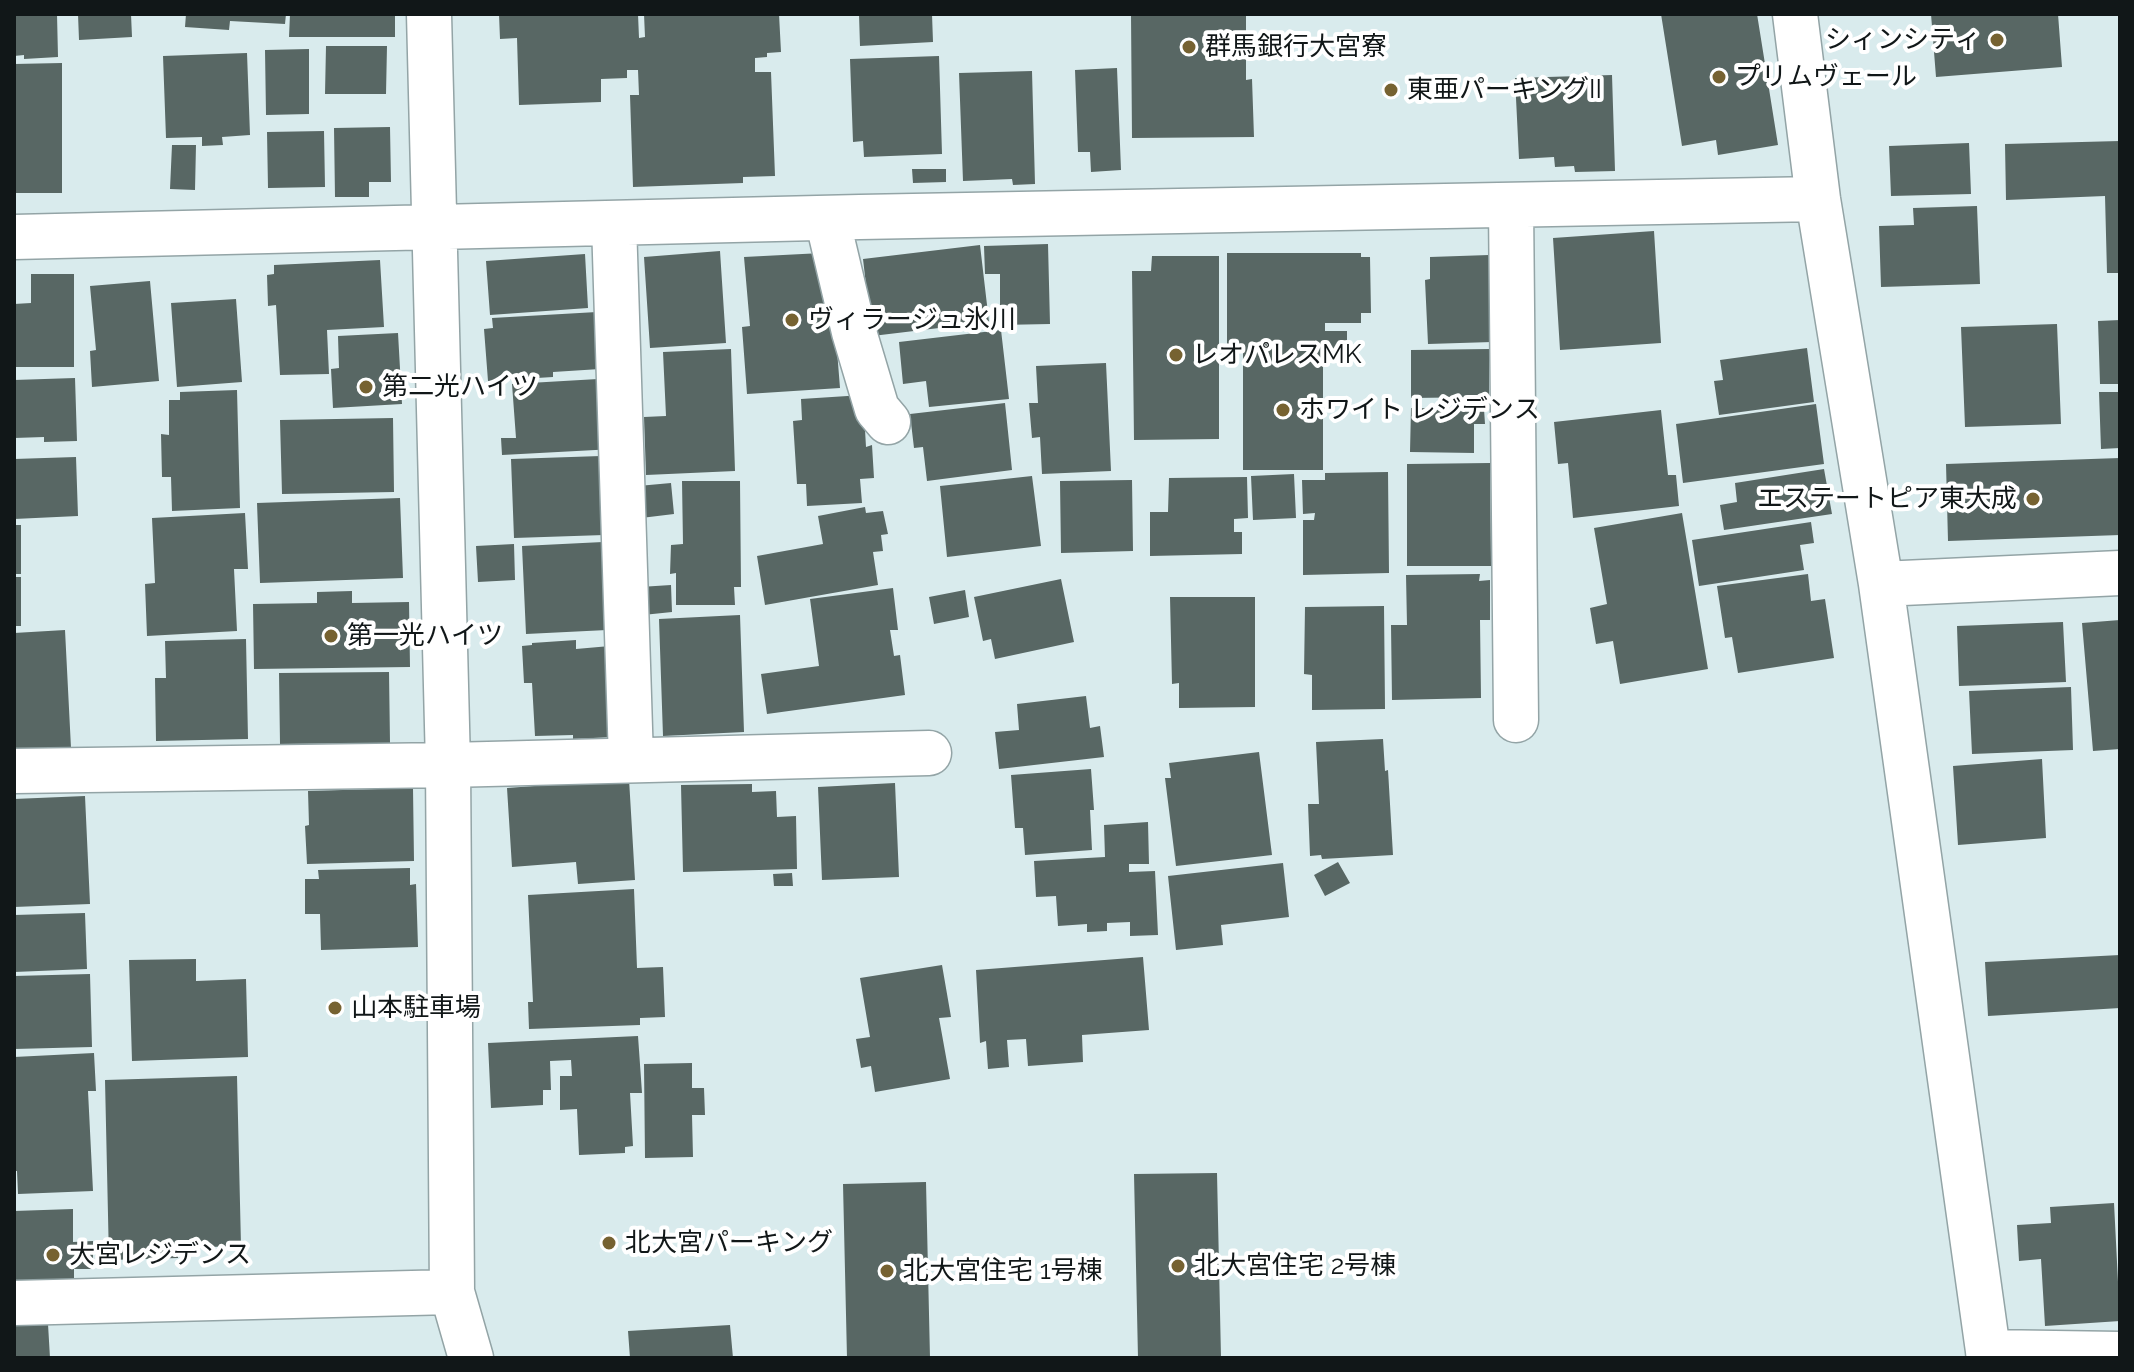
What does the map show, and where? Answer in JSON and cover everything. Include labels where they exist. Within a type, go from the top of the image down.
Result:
[{"type":"street","points":[[429,14],[448,765],[452,1292],[471,1358]]},
{"type":"street","points":[[1795,14],[1818,199],[1881,584],[1988,1355],[2120,1354]]},
{"type":"street","points":[[14,237],[1818,199]]},
{"type":"street","points":[[1511,205],[1516,720]]},
{"type":"street","points":[[827,218],[854,332],[877,409],[888,422]]},
{"type":"street","points":[[614,223],[631,760]]},
{"type":"street","points":[[1881,584],[2120,573]]},
{"type":"street","points":[[14,771],[448,765],[929,753]]},
{"type":"street","points":[[14,1303],[452,1292]]},
{"type":"building","points":[[14,14],[57,14],[58,57],[24,59],[24,55],[14,56]]},
{"type":"building","points":[[78,14],[131,14],[132,37],[79,40]]},
{"type":"building","points":[[186,14],[286,14],[285,24],[230,21],[229,30],[185,27]]},
{"type":"building","points":[[290,14],[395,14],[395,37],[289,37]]},
{"type":"building","points":[[499,14],[638,14],[639,38],[645,37],[644,14],[779,14],[781,52],[755,58],[755,72],[771,72],[775,176],[743,177],[743,183],[633,187],[630,95],[639,95],[638,70],[627,70],[627,78],[601,79],[601,102],[519,105],[517,38],[500,39]]},
{"type":"building","points":[[859,14],[932,14],[933,42],[860,46]]},
{"type":"building","name":"群馬銀行大宮寮","points":[[1131,14],[1246,14],[1246,80],[1252,79],[1254,137],[1132,138]]},
{"type":"building","name":"プリムヴェール","points":[[1661,14],[1757,14],[1778,145],[1718,155],[1716,140],[1682,146]]},
{"type":"building","name":"シィンシティ","points":[[1931,14],[2058,14],[2062,67],[1936,77]]},
{"type":"building","points":[[326,46],[387,46],[386,94],[325,94]]},
{"type":"building","points":[[309,49],[309,114],[266,115],[265,50]]},
{"type":"building","points":[[247,53],[250,135],[222,137],[223,145],[202,146],[202,137],[166,138],[163,56]]},
{"type":"building","points":[[939,56],[942,154],[864,157],[863,141],[853,142],[850,59]]},
{"type":"building","points":[[62,63],[62,193],[14,193],[14,64]]},
{"type":"building","points":[[1117,68],[1121,170],[1091,172],[1090,152],[1078,152],[1075,70]]},
{"type":"building","points":[[1032,71],[1035,184],[1013,185],[1012,179],[963,181],[959,73]]},
{"type":"building","points":[[1612,75],[1615,171],[1575,172],[1574,166],[1555,167],[1554,157],[1519,159],[1515,78]]},
{"type":"building","points":[[390,127],[391,182],[369,182],[369,197],[335,197],[334,128]]},
{"type":"building","points":[[324,131],[325,187],[268,188],[267,132]]},
{"type":"building","points":[[2120,141],[2120,273],[2107,273],[2105,196],[2006,200],[2005,144]]},
{"type":"building","points":[[1969,143],[1971,194],[1891,196],[1889,146]]},
{"type":"building","points":[[172,145],[196,145],[195,190],[170,189]]},
{"type":"building","points":[[912,169],[946,169],[946,182],[913,183]]},
{"type":"building","points":[[1977,206],[1980,284],[1881,287],[1879,226],[1914,225],[1913,208]]},
{"type":"building","points":[[1654,231],[1661,343],[1560,350],[1553,238]]},
{"type":"building","points":[[1048,244],[1050,324],[1000,325],[1000,274],[985,274],[984,246]]},
{"type":"building","points":[[980,245],[989,322],[864,337],[868,302],[863,259]]},
{"type":"building","points":[[720,251],[726,343],[650,348],[644,257]]},
{"type":"building","name":"ヴィラージュ氷川","points":[[822,253],[827,314],[834,313],[840,388],[747,394],[742,327],[750,326],[744,257]]},
{"type":"building","name":"ホワイト レジデンス","points":[[1227,253],[1361,253],[1361,257],[1370,257],[1371,313],[1361,313],[1361,323],[1325,323],[1325,331],[1347,331],[1347,350],[1323,350],[1323,470],[1243,470],[1243,348],[1227,347]]},
{"type":"building","points":[[585,254],[588,308],[490,315],[486,261]]},
{"type":"building","points":[[1489,255],[1492,342],[1428,344],[1425,280],[1430,279],[1430,257]]},
{"type":"building","name":"レオパレスMK","points":[[1152,256],[1219,256],[1219,439],[1134,440],[1132,271],[1151,271]]},
{"type":"building","points":[[380,260],[384,327],[327,330],[329,374],[280,375],[276,305],[268,306],[267,275],[274,274],[274,265]]},
{"type":"building","points":[[31,274],[74,274],[74,367],[14,367],[14,304],[31,303]]},
{"type":"building","points":[[150,281],[159,381],[92,387],[90,351],[96,350],[90,286]]},
{"type":"building","points":[[236,299],[242,382],[177,387],[171,303]]},
{"type":"building","points":[[597,312],[600,369],[553,372],[553,377],[488,381],[484,329],[493,328],[492,318]]},
{"type":"building","points":[[2120,320],[2120,384],[2100,384],[2098,321]]},
{"type":"building","points":[[2057,324],[2061,424],[1965,427],[1961,327]]},
{"type":"building","points":[[1001,330],[1009,399],[929,407],[926,381],[903,384],[899,342]]},
{"type":"building","name":"第二光ハイツ","points":[[398,333],[402,404],[333,408],[331,369],[339,368],[338,336]]},
{"type":"building","points":[[1807,348],[1814,402],[1719,415],[1714,381],[1723,380],[1720,360]]},
{"type":"building","points":[[731,349],[735,471],[646,475],[644,417],[666,416],[663,352]]},
{"type":"building","points":[[1489,349],[1489,397],[1411,398],[1411,350]]},
{"type":"building","points":[[1106,363],[1111,471],[1042,474],[1040,437],[1032,438],[1029,403],[1038,403],[1036,366]]},
{"type":"building","points":[[75,378],[77,441],[44,442],[44,437],[14,438],[14,380]]},
{"type":"building","points":[[598,379],[614,449],[502,455],[501,438],[516,438],[512,384]]},
{"type":"building","points":[[237,390],[240,508],[172,511],[171,477],[162,477],[161,434],[169,435],[169,400],[180,400],[180,392]]},
{"type":"building","points":[[2099,392],[2120,392],[2120,448],[2101,449]]},
{"type":"building","points":[[863,395],[866,447],[872,445],[874,478],[860,479],[862,503],[807,506],[806,484],[797,484],[793,421],[802,420],[801,399]]},
{"type":"building","points":[[1005,403],[1012,470],[927,481],[923,447],[914,448],[910,414]]},
{"type":"building","points":[[1816,404],[1824,464],[1683,483],[1676,424]]},
{"type":"building","points":[[1411,408],[1484,409],[1485,424],[1474,424],[1474,453],[1410,452]]},
{"type":"building","points":[[1661,410],[1668,475],[1676,475],[1679,506],[1573,518],[1568,463],[1558,464],[1554,422]]},
{"type":"building","points":[[393,418],[394,492],[282,494],[280,420]]},
{"type":"building","points":[[601,456],[604,535],[514,538],[511,459]]},
{"type":"building","points":[[76,457],[78,516],[14,519],[14,459]]},
{"type":"building","name":"エステートピア東大成","points":[[2120,458],[2120,535],[1948,541],[1946,464]]},
{"type":"building","points":[[1490,463],[1491,566],[1407,566],[1407,464]]},
{"type":"building","points":[[1824,469],[1832,514],[1724,530],[1720,505],[1737,502],[1735,483]]},
{"type":"building","points":[[1388,472],[1389,573],[1303,575],[1303,520],[1314,520],[1315,513],[1303,514],[1302,480],[1325,480],[1325,473]]},
{"type":"building","points":[[1294,474],[1296,518],[1253,520],[1251,476]]},
{"type":"building","points":[[1032,476],[1041,546],[947,557],[940,486]]},
{"type":"building","points":[[1247,477],[1248,518],[1234,519],[1234,532],[1242,532],[1242,554],[1150,556],[1150,512],[1168,512],[1169,478]]},
{"type":"building","points":[[1132,480],[1133,551],[1061,553],[1060,481]]},
{"type":"building","points":[[682,481],[740,481],[741,587],[734,587],[735,605],[676,605],[676,573],[670,574],[671,545],[683,544]]},
{"type":"building","points":[[671,483],[674,514],[641,518],[638,486]]},
{"type":"building","points":[[400,498],[403,578],[260,583],[257,503]]},
{"type":"building","points":[[865,507],[866,513],[883,511],[888,534],[881,535],[883,551],[873,552],[878,585],[765,605],[757,556],[823,544],[818,516]]},
{"type":"building","points":[[245,513],[248,569],[234,569],[237,631],[147,636],[145,584],[155,583],[152,518]]},
{"type":"building","points":[[1682,513],[1708,669],[1620,684],[1613,641],[1596,644],[1590,608],[1607,604],[1594,528]]},
{"type":"building","points":[[1811,522],[1814,543],[1800,545],[1804,570],[1699,586],[1692,540]]},
{"type":"building","points":[[14,525],[21,525],[21,574],[14,574]]},
{"type":"building","points":[[603,542],[607,630],[526,634],[522,546]]},
{"type":"building","points":[[514,544],[515,580],[478,582],[476,546]]},
{"type":"building","points":[[1480,574],[1479,581],[1490,580],[1490,620],[1480,620],[1481,698],[1392,700],[1391,625],[1407,625],[1406,575]]},
{"type":"building","points":[[1808,574],[1811,601],[1825,599],[1834,658],[1738,673],[1732,637],[1725,638],[1717,586]]},
{"type":"building","points":[[14,577],[21,577],[21,626],[14,626]]},
{"type":"building","points":[[1061,579],[1074,642],[995,659],[991,639],[983,641],[974,597]]},
{"type":"building","points":[[671,585],[672,612],[643,615],[640,587]]},
{"type":"building","points":[[893,588],[898,630],[890,630],[894,656],[900,655],[905,695],[767,714],[761,674],[819,666],[810,599]]},
{"type":"building","points":[[965,590],[969,617],[934,624],[929,597]]},
{"type":"building","name":"第一光ハイツ","points":[[352,591],[352,603],[409,602],[410,667],[254,669],[253,604],[317,603],[317,592]]},
{"type":"building","points":[[1170,597],[1255,597],[1255,707],[1179,708],[1179,683],[1172,684]]},
{"type":"building","points":[[1384,606],[1385,709],[1312,710],[1312,675],[1304,674],[1305,607]]},
{"type":"building","points":[[740,615],[744,732],[663,736],[659,619]]},
{"type":"building","points":[[2120,620],[2120,749],[2093,751],[2082,623]]},
{"type":"building","points":[[2063,622],[2066,682],[1959,686],[1957,626]]},
{"type":"building","points":[[65,630],[71,748],[14,751],[14,633]]},
{"type":"building","points":[[246,639],[248,739],[156,741],[155,678],[166,678],[165,641]]},
{"type":"building","points":[[576,640],[576,649],[610,646],[614,737],[573,739],[573,735],[535,736],[532,683],[524,683],[522,646]]},
{"type":"building","points":[[389,672],[390,743],[280,744],[279,673]]},
{"type":"building","points":[[2071,687],[2073,750],[1972,754],[1969,691]]},
{"type":"building","points":[[1086,696],[1090,728],[1100,726],[1104,757],[999,769],[995,732],[1019,730],[1017,704]]},
{"type":"building","points":[[1383,739],[1393,855],[1322,859],[1321,855],[1310,856],[1308,804],[1319,804],[1316,742]]},
{"type":"building","points":[[1259,752],[1272,855],[1176,866],[1165,778],[1171,778],[1169,763]]},
{"type":"building","points":[[2042,759],[2046,838],[1958,845],[1953,766]]},
{"type":"building","points":[[1091,769],[1094,810],[1090,810],[1092,850],[1025,855],[1023,828],[1015,828],[1011,775]]},
{"type":"building","points":[[629,779],[635,880],[578,884],[576,862],[512,867],[507,788]]},
{"type":"building","points":[[895,783],[899,877],[822,880],[818,787]]},
{"type":"building","points":[[752,784],[752,792],[776,791],[777,817],[796,816],[797,869],[683,872],[681,785]]},
{"type":"building","points":[[413,788],[414,861],[307,864],[305,826],[309,825],[308,791]]},
{"type":"building","points":[[85,796],[90,904],[14,907],[14,799]]},
{"type":"building","points":[[1148,822],[1149,864],[1129,864],[1129,872],[1155,871],[1158,935],[1130,936],[1130,922],[1107,923],[1107,931],[1087,932],[1087,924],[1058,926],[1056,896],[1036,897],[1034,861],[1105,857],[1104,825]]},
{"type":"building","points":[[1338,862],[1350,883],[1325,896],[1314,875]]},
{"type":"building","points":[[1283,863],[1289,917],[1221,925],[1223,945],[1176,950],[1168,876]]},
{"type":"building","points":[[410,868],[410,885],[416,884],[418,947],[321,950],[320,914],[305,914],[305,879],[319,879],[318,870]]},
{"type":"building","points":[[792,873],[793,886],[774,886],[773,874]]},
{"type":"building","points":[[634,889],[637,968],[663,967],[665,1017],[640,1018],[640,1025],[529,1029],[528,1002],[533,1002],[528,895]]},
{"type":"building","points":[[85,913],[87,969],[14,972],[14,915]]},
{"type":"building","points":[[2120,955],[2120,1008],[1988,1016],[1985,962]]},
{"type":"building","points":[[1143,957],[1149,1030],[1082,1035],[1083,1062],[1028,1066],[1026,1039],[1007,1040],[1009,1067],[988,1069],[986,1041],[980,1043],[976,970]]},
{"type":"building","points":[[196,959],[196,981],[246,979],[248,1057],[132,1061],[129,960]]},
{"type":"building","points":[[942,965],[951,1017],[939,1018],[950,1079],[875,1092],[871,1066],[861,1068],[856,1039],[870,1037],[860,978]]},
{"type":"building","points":[[90,974],[92,1047],[14,1049],[14,976]]},
{"type":"building","points":[[638,1036],[642,1093],[630,1093],[633,1146],[625,1147],[625,1153],[579,1155],[577,1109],[560,1110],[560,1076],[572,1076],[571,1060],[550,1061],[551,1090],[543,1090],[543,1105],[491,1108],[488,1043]]},
{"type":"building","points":[[94,1053],[96,1091],[88,1091],[93,1191],[18,1194],[17,1171],[14,1171],[14,1057]]},
{"type":"building","points":[[692,1063],[692,1088],[704,1088],[705,1115],[692,1115],[693,1157],[645,1158],[644,1064]]},
{"type":"building","points":[[237,1076],[241,1246],[178,1248],[178,1258],[109,1260],[105,1080]]},
{"type":"building","name":"北大宮住宅 2号棟","points":[[1217,1173],[1221,1358],[1138,1358],[1134,1174]]},
{"type":"building","name":"北大宮住宅 1号棟","points":[[926,1182],[930,1358],[847,1358],[843,1184]]},
{"type":"building","points":[[2114,1203],[2120,1321],[2045,1326],[2041,1259],[2019,1261],[2017,1225],[2051,1223],[2050,1207]]},
{"type":"building","name":"大宮レジデンス","points":[[73,1209],[73,1242],[93,1241],[93,1269],[74,1269],[74,1281],[14,1283],[14,1211]]},
{"type":"building","points":[[48,1324],[50,1358],[14,1358],[14,1326]]},
{"type":"building","points":[[730,1325],[733,1358],[630,1358],[628,1331]]},
{"type":"place","name":"シィンシティ","points":[[1997,40]]},
{"type":"place","name":"群馬銀行大宮寮","points":[[1189,47]]},
{"type":"place","name":"プリムヴェール","points":[[1719,77]]},
{"type":"place","name":"東亜パーキングII","points":[[1391,90]]},
{"type":"place","name":"ヴィラージュ氷川","points":[[792,320]]},
{"type":"place","name":"レオパレスMK","points":[[1176,355]]},
{"type":"place","name":"第二光ハイツ","points":[[366,387]]},
{"type":"place","name":"ホワイト レジデンス","points":[[1283,410]]},
{"type":"place","name":"エステートピア東大成","points":[[2033,499]]},
{"type":"place","name":"第一光ハイツ","points":[[331,636]]},
{"type":"place","name":"山本駐車場","points":[[335,1008]]},
{"type":"place","name":"北大宮パーキング","points":[[609,1243]]},
{"type":"place","name":"大宮レジデンス","points":[[53,1255]]},
{"type":"place","name":"北大宮住宅 2号棟","points":[[1178,1266]]},
{"type":"place","name":"北大宮住宅 1号棟","points":[[887,1271]]}]
